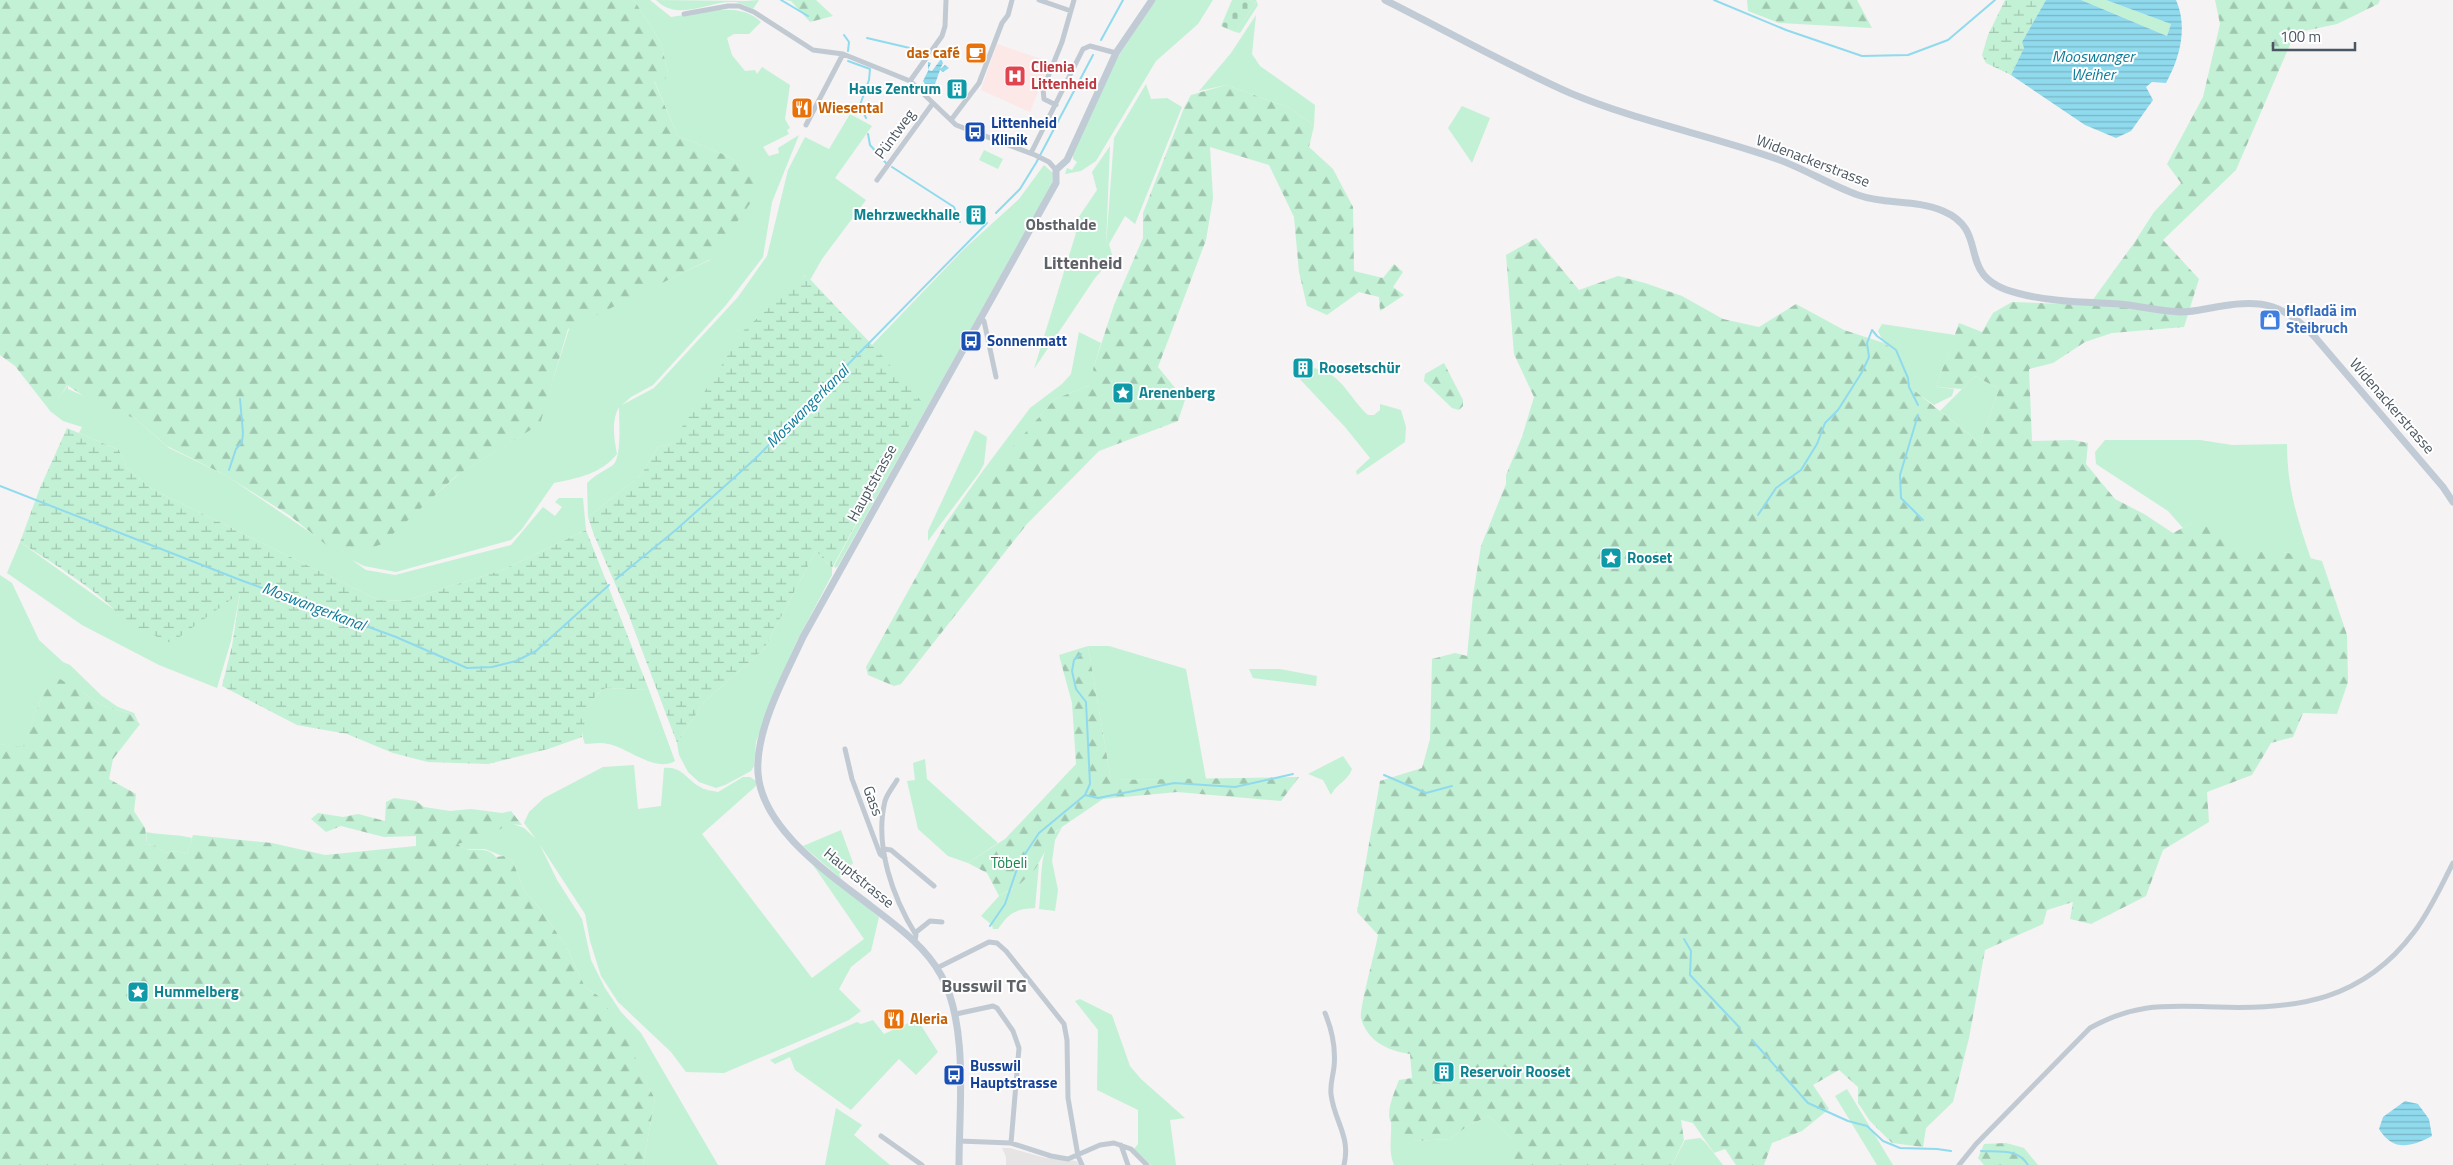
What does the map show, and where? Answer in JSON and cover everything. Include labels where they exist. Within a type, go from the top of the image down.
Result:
[{"type":"street","points":[[910,81],[942,36],[946,22],[946,0]]},
{"type":"street","points":[[951,120],[979,83],[1002,23],[1008,15],[1014,0]]},
{"type":"street","points":[[1039,0],[1070,11]]},
{"type":"street","points":[[1056,105],[1044,99],[1043,89],[1062,42],[1074,0]]},
{"type":"street","points":[[684,14],[728,6],[739,6],[754,12],[813,50],[843,54],[910,81],[960,127],[1045,159],[1056,170],[1067,160],[1116,53],[1152,0]]},
{"type":"street","name":"Widenackerstrasse","points":[[1386,0],[1585,99],[1776,159],[1860,196],[1876,200],[1919,203],[1946,212],[1959,219],[1968,231],[1981,273],[1998,286],[2014,292],[2035,297],[2173,311],[2192,312],[2251,302],[2284,310],[2298,320],[2314,336],[2443,487],[2453,502]]},
{"type":"street","points":[[1033,154],[1083,49],[1090,46],[1116,53]]},
{"type":"street","points":[[806,125],[843,54]]},
{"type":"street","name":"Püntweg","points":[[877,180],[933,103]]},
{"type":"street","name":"Hauptstrasse","points":[[959,1165],[959,1041],[956,1014],[947,987],[937,968],[915,937],[823,868],[794,841],[776,820],[764,798],[759,780],[758,762],[773,706],[803,637],[1056,183],[1056,170]]},
{"type":"street","points":[[980,318],[984,321],[996,376]]},
{"type":"street","name":"Gass","points":[[845,749],[856,791],[880,854],[885,858]]},
{"type":"street","points":[[897,780],[885,804],[884,849],[894,891],[915,937],[930,921],[942,922]]},
{"type":"street","points":[[884,849],[891,850],[934,886]]},
{"type":"street","points":[[1959,1165],[1976,1144],[2090,1028],[2112,1016],[2152,1006],[2285,1007],[2332,995],[2359,981],[2393,956],[2414,932],[2453,863]]},
{"type":"street","points":[[937,968],[989,942],[997,943],[1006,951],[1059,1016],[1066,1031],[1068,1098],[1078,1156],[1082,1165]]},
{"type":"street","points":[[956,1014],[993,1006],[1003,1017],[1016,1038],[1018,1057],[1011,1143]]},
{"type":"street","points":[[1325,1014],[1332,1031],[1334,1065],[1330,1088],[1331,1097],[1346,1143],[1344,1165]]},
{"type":"street","points":[[881,1136],[922,1165]]},
{"type":"street","points":[[959,1141],[1011,1143],[1051,1156],[1068,1159],[1100,1145],[1110,1143],[1131,1149],[1147,1165]]},
{"type":"street","points":[[1121,1145],[1128,1165]]},
{"type":"shaded area","name":"Clienia Littenheid","points":[[997,44],[1050,62],[1030,112],[981,90]]},
{"type":"shaded area","points":[[1002,1148],[1010,1148],[1046,1158],[1076,1161],[1080,1165],[1006,1165],[1006,1157]]},
{"type":"green space","points":[[0,0],[634,0],[661,43],[668,73],[665,79],[654,81],[678,136],[730,157],[761,188],[711,259],[568,329],[540,424],[456,476],[382,544],[346,557],[329,547],[289,515],[225,475],[167,446],[136,419],[91,401],[67,385],[51,412],[15,366],[0,355]]},
{"type":"green space","points":[[634,0],[650,0],[671,17],[706,11],[731,10],[752,15],[761,22],[749,34],[734,34],[727,38],[732,55],[745,71],[755,70],[757,74],[762,67],[790,85],[785,119],[790,128],[787,130],[789,134],[763,147],[769,156],[779,153],[778,148],[799,135],[772,202],[763,257],[726,305],[653,385],[631,397],[622,405],[654,388],[738,297],[767,256],[788,170],[805,137],[829,149],[850,114],[872,126],[835,178],[866,200],[822,259],[810,280],[805,275],[671,444],[658,447],[641,475],[588,517],[587,483],[613,465],[618,454],[619,407],[614,424],[617,454],[611,461],[596,471],[554,483],[522,529],[511,540],[396,572],[364,566],[352,560],[366,570],[395,575],[511,545],[543,507],[555,516],[562,507],[555,502],[559,498],[583,498],[586,530],[502,570],[404,601],[378,600],[152,489],[127,468],[119,450],[79,433],[82,427],[63,421],[50,411],[68,385],[68,389],[136,419],[169,448],[227,476],[345,556],[380,544],[459,474],[539,424],[570,326],[710,260],[760,188],[730,157],[678,136],[654,80],[668,73],[661,43]]},
{"type":"green space","points":[[656,0],[759,0],[753,9],[735,2],[725,2],[694,9],[674,10],[665,7]]},
{"type":"green space","points":[[786,0],[816,0],[833,16],[810,22],[791,1]]},
{"type":"green space","points":[[1156,0],[1213,0],[1198,24],[1156,61],[1096,161],[1081,171],[1065,174],[1067,168],[1072,170],[1077,162],[1073,159],[1073,153],[1113,64]]},
{"type":"green space","points":[[1232,0],[1249,0],[1256,3],[1235,32],[1221,26]]},
{"type":"green space","points":[[1249,0],[1256,0],[1258,5],[1240,33],[1235,32],[1256,3]]},
{"type":"green space","points":[[1747,0],[1857,0],[1872,28],[1779,23],[1748,11]]},
{"type":"green space","points":[[2005,0],[2046,0],[2022,42],[2024,48],[2011,75],[1986,63],[1982,55],[1988,35]]},
{"type":"green space","points":[[2081,0],[2106,0],[2171,24],[2167,36]]},
{"type":"green space","points":[[2215,0],[2380,0],[2378,4],[2337,24],[2295,33],[2236,170],[2163,240],[2199,279],[2184,327],[2112,333],[2085,342],[2053,363],[2029,369],[2032,441],[2073,440],[2088,443],[2086,464],[2115,499],[2144,514],[2173,533],[2192,523],[2225,531],[2238,552],[2284,552],[2322,561],[2347,635],[2348,682],[2337,714],[2303,713],[2293,737],[2271,743],[2252,775],[2207,792],[2209,822],[2163,850],[2146,896],[2091,924],[2070,919],[2073,902],[2047,910],[2043,924],[1985,950],[1969,1038],[1953,1102],[1926,1128],[1923,1147],[1892,1143],[1870,1121],[1858,1103],[1858,1087],[1839,1070],[1813,1085],[1829,1109],[1802,1131],[1772,1143],[1764,1165],[1736,1165],[1725,1149],[1714,1153],[1693,1123],[1681,1120],[1684,1140],[1672,1165],[1511,1165],[1511,1138],[1489,1116],[1469,1125],[1450,1139],[1415,1141],[1400,1131],[1392,1124],[1389,1114],[1399,1080],[1412,1078],[1410,1054],[1386,1047],[1373,1039],[1361,1018],[1378,935],[1357,912],[1380,781],[1422,768],[1430,739],[1432,659],[1455,653],[1467,656],[1473,595],[1481,546],[1506,484],[1506,475],[1522,437],[1534,397],[1514,354],[1506,255],[1536,238],[1579,290],[1618,276],[1682,296],[1723,319],[1759,327],[1796,304],[1844,330],[1884,343],[1896,352],[1911,388],[1980,443],[1999,389],[1975,376],[1962,389],[1936,387],[1959,323],[1982,332],[1993,313],[2012,302],[2089,305],[2154,212],[2181,183],[2167,164],[2203,97],[2220,24]]},
{"type":"green space","points":[[1256,15],[1252,54],[1260,66],[1315,105],[1314,126],[1290,108],[1226,85],[1199,91],[1231,53]]},
{"type":"green space","points":[[1146,84],[1151,99],[1167,98],[1182,107],[1135,224],[1125,216],[1109,244],[1113,258],[1095,278],[1034,369],[1076,233],[1072,227],[1097,190],[1092,172],[1110,146],[1106,246],[1114,138]]},
{"type":"green space","points":[[1226,85],[1290,108],[1314,126],[1309,147],[1333,169],[1353,207],[1354,271],[1383,278],[1394,264],[1403,272],[1393,287],[1404,295],[1380,311],[1379,297],[1359,292],[1327,315],[1307,306],[1299,272],[1294,217],[1269,165],[1210,147],[1213,198],[1206,240],[1158,367],[1185,400],[1178,421],[1099,451],[1027,524],[901,684],[894,686],[868,675],[866,667],[946,523],[982,472],[987,476],[1055,399],[1088,386],[1095,377],[1093,369],[1114,305],[1143,238],[1143,213],[1184,108],[1191,95]]},
{"type":"green space","points":[[1462,106],[1490,118],[1472,163],[1448,128]]},
{"type":"green space","points":[[984,150],[1003,159],[998,169],[979,160]]},
{"type":"green space","points":[[1044,165],[1053,173],[1052,184],[838,566],[835,568],[834,566],[921,402],[872,345],[964,249],[1019,199]]},
{"type":"green space","points":[[806,275],[876,349],[922,402],[832,568],[816,551],[764,649],[704,702],[677,743],[629,616],[588,517],[641,475],[658,447],[671,444],[744,330]]},
{"type":"green space","points":[[1882,324],[1955,335],[1936,387],[1954,389],[1952,396],[1934,405],[1910,388],[1896,352],[1884,343],[1878,331]]},
{"type":"green space","points":[[1079,332],[1101,343],[1093,369],[1096,377],[1088,386],[1055,399],[987,477],[982,472],[1030,408],[1062,384],[1071,374]]},
{"type":"green space","points":[[1444,363],[1463,400],[1463,406],[1459,410],[1452,408],[1424,381],[1425,374]]},
{"type":"green space","points":[[1314,368],[1332,375],[1368,415],[1374,415],[1380,410],[1380,404],[1401,410],[1406,427],[1405,442],[1357,475],[1356,471],[1370,458],[1345,427],[1295,374],[1296,370],[1311,375]]},
{"type":"green space","points":[[1975,376],[1999,389],[1980,443],[1940,411]]},
{"type":"green space","points":[[67,428],[119,450],[127,468],[152,489],[378,600],[404,601],[502,570],[586,530],[649,690],[606,688],[595,697],[588,709],[582,737],[548,749],[488,764],[428,762],[393,753],[347,734],[297,725],[222,686],[232,646],[240,593],[171,643],[122,621],[116,612],[92,590],[20,542],[40,488]]},
{"type":"green space","points":[[975,430],[987,437],[984,464],[928,541],[928,531]]},
{"type":"green space","points":[[2105,440],[2200,440],[2232,445],[2287,444],[2291,488],[2301,530],[2311,559],[2284,552],[2238,552],[2192,523],[2183,528],[2168,511],[2096,464],[2095,452]]},
{"type":"green space","points":[[20,542],[119,613],[240,593],[231,641],[217,688],[159,665],[82,625],[7,573]]},
{"type":"green space","points":[[816,551],[832,568],[832,575],[796,643],[776,688],[756,742],[754,766],[751,771],[716,788],[699,782],[688,772],[679,755],[677,743],[704,702],[764,649]]},
{"type":"green space","points":[[0,575],[12,583],[39,640],[63,662],[70,665],[102,696],[118,707],[134,713],[138,722],[129,713],[100,705],[84,693],[45,688],[23,748],[0,744]]},
{"type":"green space","points":[[1088,646],[1109,646],[1186,669],[1206,779],[1111,780]]},
{"type":"green space","name":"Töbeli","points":[[1088,646],[1111,780],[1299,777],[1281,801],[1177,792],[1103,799],[1056,831],[1036,868],[1020,884],[999,896],[987,873],[968,863],[1005,839],[1076,764],[1072,703],[1059,655]]},
{"type":"green space","points":[[1249,669],[1280,669],[1317,676],[1316,686],[1253,678]]},
{"type":"green space","points":[[60,679],[100,705],[129,713],[140,724],[113,759],[109,779],[136,794],[134,811],[145,828],[147,844],[156,846],[165,853],[176,851],[187,854],[193,835],[272,843],[325,855],[416,846],[416,836],[384,837],[341,826],[326,832],[311,819],[318,813],[343,817],[358,814],[385,821],[386,802],[394,798],[416,801],[424,807],[450,811],[471,809],[502,813],[511,811],[522,825],[509,824],[495,832],[458,844],[467,849],[487,851],[496,857],[504,856],[512,860],[525,892],[539,907],[566,946],[585,987],[600,997],[631,1043],[638,1067],[655,1099],[643,1165],[0,1165],[0,744],[23,747],[45,688]]},
{"type":"green space","points":[[606,688],[649,690],[675,761],[659,764],[650,762],[616,746],[599,743],[585,744],[583,729],[586,713],[594,698]]},
{"type":"green space","points":[[1343,756],[1352,769],[1348,777],[1331,795],[1323,780],[1308,774]]},
{"type":"green space","points":[[925,759],[927,779],[998,843],[968,863],[948,856],[918,829],[907,781],[915,780],[913,763]]},
{"type":"green space","points":[[634,765],[638,809],[661,806],[664,768],[676,769],[702,788],[718,792],[743,777],[750,777],[756,781],[756,786],[702,834],[812,978],[864,939],[811,862],[879,917],[871,951],[851,967],[839,989],[861,1011],[849,1020],[724,1073],[686,1072],[671,1052],[618,1002],[601,976],[590,941],[585,914],[540,845],[557,880],[582,919],[591,960],[605,988],[621,1012],[641,1033],[718,1165],[643,1165],[655,1099],[600,997],[585,987],[566,946],[539,907],[525,892],[512,860],[485,849],[465,849],[455,843],[510,823],[524,828],[536,839],[524,823],[529,812],[544,798],[603,767]]},
{"type":"green space","points":[[1062,827],[1055,840],[1052,861],[1058,890],[1055,911],[1039,909],[1044,853],[1054,834]]},
{"type":"green space","points":[[841,830],[853,863],[840,878],[803,846]]},
{"type":"green space","points":[[146,832],[192,838],[187,854],[176,851],[165,853],[156,846],[147,844]]},
{"type":"green space","points":[[1039,864],[1035,908],[1022,909],[1013,913],[998,929],[993,929],[992,925],[981,916],[999,896],[1012,889]]},
{"type":"green space","points":[[1080,999],[1112,1015],[1130,1066],[1141,1079],[1185,1118],[1170,1120],[1176,1165],[1151,1165],[1134,1149],[1138,1144],[1138,1110],[1097,1090],[1098,1030],[1075,1001]]},
{"type":"green space","points":[[917,1019],[938,1052],[916,1075],[899,1059],[851,1110],[795,1070],[790,1057],[775,1064],[770,1060],[857,1022],[861,1024],[873,1020],[884,1034]]},
{"type":"green space","points":[[1847,1089],[1893,1165],[1877,1165],[1835,1096]]},
{"type":"green space","points":[[836,1108],[862,1125],[854,1135],[890,1165],[825,1165]]},
{"type":"green space","points":[[1489,1116],[1511,1138],[1511,1165],[1394,1165],[1391,1150],[1391,1123],[1415,1141],[1450,1139],[1469,1125]]},
{"type":"green space","points":[[1700,1138],[1723,1165],[1672,1165],[1685,1140]]},
{"type":"green space","points":[[2006,1143],[2024,1148],[2038,1165],[1984,1165],[1978,1158],[1984,1144]]},
{"type":"water","name":"Mooswanger Weiher","points":[[2046,0],[2081,0],[2167,36],[2171,24],[2106,0],[2176,0],[2180,10],[2182,32],[2175,63],[2166,83],[2152,82],[2146,87],[2153,100],[2131,131],[2116,138],[2085,125],[2011,75],[2024,48],[2022,42]]},
{"type":"water","points":[[941,59],[943,63],[940,69],[945,65],[949,68],[943,72],[940,70],[935,84],[926,86],[923,81],[928,70],[932,71]]},
{"type":"water","points":[[2405,1101],[2418,1104],[2429,1119],[2432,1136],[2410,1145],[2396,1144],[2390,1141],[2379,1129],[2383,1117]]},
{"type":"waterway","points":[[781,0],[808,16]]},
{"type":"waterway","name":"Moswangerkanal","points":[[1101,40],[1123,0]]},
{"type":"waterway","name":"Moswangerkanal","points":[[1714,0],[1786,30],[1862,56],[1908,55],[1948,40],[1995,0]]},
{"type":"waterway","points":[[844,35],[849,42],[848,51]]},
{"type":"waterway","points":[[867,38],[914,49]]},
{"type":"waterway","points":[[996,213],[1020,189],[1036,163],[1093,55]]},
{"type":"waterway","points":[[848,61],[870,69],[869,80],[860,105],[866,118]]},
{"type":"waterway","points":[[868,134],[870,145],[886,163]]},
{"type":"waterway","points":[[892,167],[954,207],[960,222]]},
{"type":"waterway","name":"Moswangerkanal","points":[[616,579],[677,529],[756,458],[987,223]]},
{"type":"waterway","points":[[1872,330],[1896,350],[1908,378],[1909,387],[1918,405]]},
{"type":"waterway","points":[[1758,515],[1776,488],[1801,470],[1817,444],[1825,423],[1838,410],[1862,372],[1869,357],[1867,343],[1872,330]]},
{"type":"waterway","points":[[229,470],[236,449],[242,442],[240,399]]},
{"type":"waterway","points":[[1918,415],[1900,475],[1901,498],[1923,520]]},
{"type":"waterway","name":"Moswangerkanal","points":[[0,486],[243,581],[396,637],[467,668],[492,667],[516,661],[536,651],[609,585]]},
{"type":"waterway","points":[[1081,654],[1074,660],[1072,671],[1076,689],[1086,702],[1090,784],[1085,795]]},
{"type":"waterway","points":[[990,926],[1005,904],[1019,863],[1039,833],[1085,795],[1098,798],[1174,783],[1235,787],[1293,774]]},
{"type":"waterway","points":[[1384,775],[1426,793],[1452,786]]},
{"type":"waterway","points":[[1684,939],[1691,951],[1690,975],[1740,1028]]},
{"type":"waterway","points":[[1752,1040],[1808,1103],[1848,1121],[1867,1126],[1883,1141],[1900,1148],[1951,1151]]},
{"type":"waterway","points":[[1981,1151],[2013,1153],[2028,1165]]},
{"type":"place","name":"das café","points":[[976,53]]},
{"type":"place","name":"Clienia Littenheid","points":[[1015,76]]},
{"type":"place","name":"Haus Zentrum","points":[[957,89]]},
{"type":"place","name":"Wiesental","points":[[802,108]]},
{"type":"place","name":"Littenheid Klinik","points":[[975,132]]},
{"type":"place","name":"Mehrzweckhalle","points":[[976,215]]},
{"type":"place","name":"Hofladä im Steibruch","points":[[2270,320]]},
{"type":"place","name":"Sonnenmatt","points":[[971,341]]},
{"type":"place","name":"Roosetschür","points":[[1303,368]]},
{"type":"place","name":"Arenenberg","points":[[1123,393]]},
{"type":"place","name":"Rooset","points":[[1611,558]]},
{"type":"place","name":"Hummelberg","points":[[138,992]]},
{"type":"place","name":"Aleria","points":[[894,1019]]},
{"type":"place","name":"Reservoir Rooset","points":[[1444,1072]]},
{"type":"place","name":"Busswil Hauptstrasse","points":[[954,1075]]},
{"type":"district","name":"Obsthalde","points":[[1061,224]]},
{"type":"district","name":"Littenheid","points":[[1083,263]]},
{"type":"district","name":"Busswil TG","points":[[984,986]]}]
